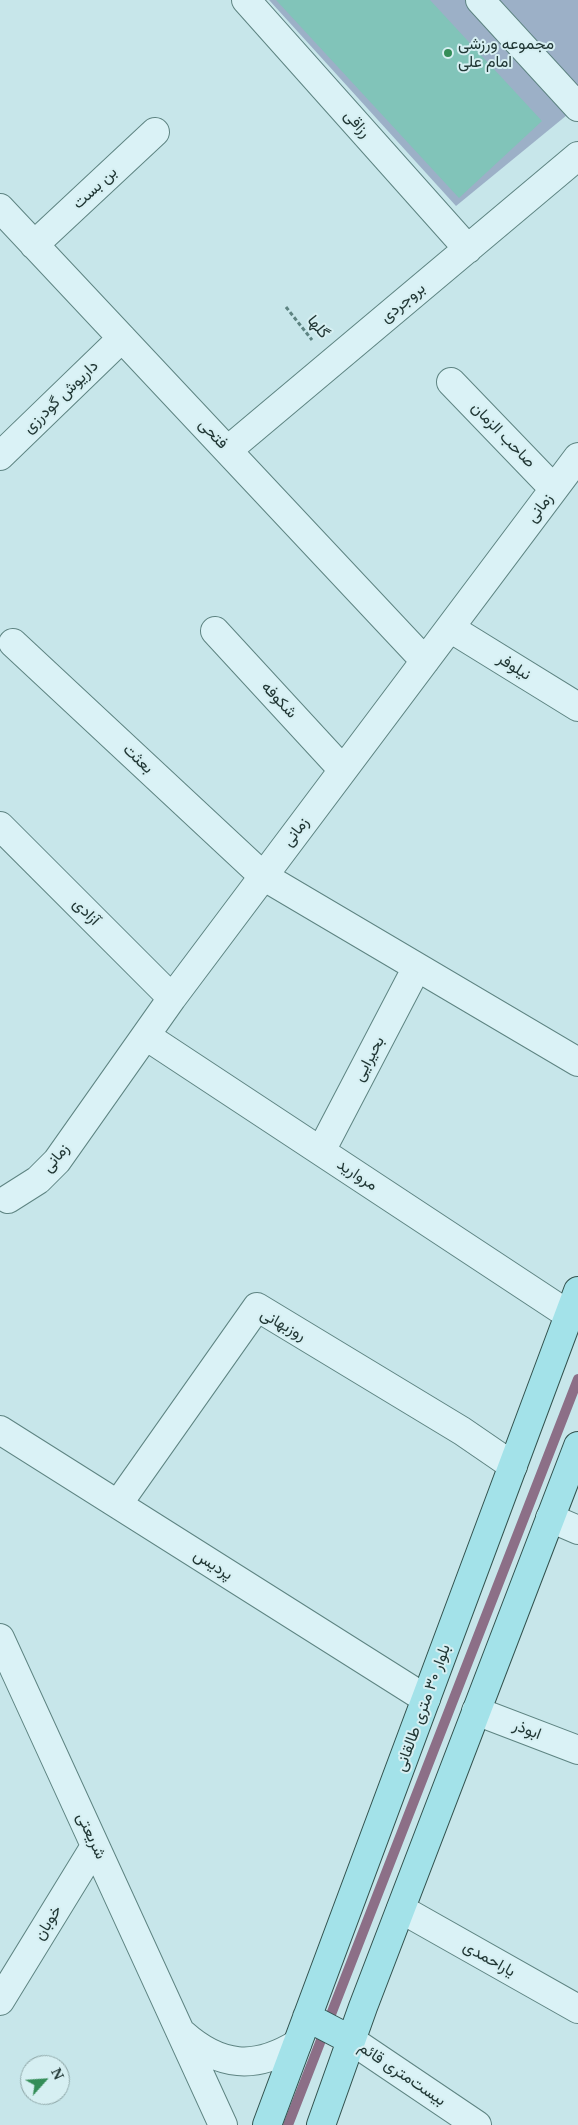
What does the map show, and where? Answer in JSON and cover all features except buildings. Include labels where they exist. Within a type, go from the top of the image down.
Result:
[{"type":"main road","name":"بلوار ۳۰ متری طالقانی","points":[[267,2125],[574,1303]]},
{"type":"main road","points":[[321,2125],[351,2040],[578,1446]]},
{"type":"main road","points":[[307,2017],[351,2040]]},
{"type":"street","name":"رزاقی","points":[[246,0],[468,249]]},
{"type":"street","points":[[480,0],[578,107]]},
{"type":"street","name":"بن بست","points":[[34,245],[155,132]]},
{"type":"street","name":"بروجردی","points":[[228,450],[578,156]]},
{"type":"street","name":"فتحی","points":[[0,208],[425,661]]},
{"type":"street","name":"داریوش گودرزی","points":[[0,456],[122,338]]},
{"type":"street","name":"صاحب الزمان","points":[[451,382],[554,489]]},
{"type":"street","name":"زمانی","points":[[8,1200],[38,1180],[57,1160],[172,998],[578,457]]},
{"type":"street","name":"نیلوفر","points":[[450,628],[578,707]]},
{"type":"street","name":"شکوفه","points":[[216,631],[344,770]]},
{"type":"street","name":"بعثت","points":[[13,643],[264,876]]},
{"type":"street","name":"آزادی","points":[[0,826],[172,998]]},
{"type":"street","points":[[264,876],[578,1062]]},
{"type":"street","name":"بحیرایی","points":[[321,1151],[417,967]]},
{"type":"street","name":"مروارید","points":[[146,1036],[321,1151],[574,1303]]},
{"type":"street","name":"روزبهانی","points":[[118,1504],[257,1307],[462,1431],[513,1466]]},
{"type":"street","name":"پردیس","points":[[0,1430],[426,1700]]},
{"type":"street","points":[[550,1518],[578,1530]]},
{"type":"street","name":"شریعتی","points":[[0,1638],[6,1672],[95,1846],[224,2125]]},
{"type":"street","name":"ابوذر","points":[[476,1710],[578,1750]]},
{"type":"street","name":"خوبان","points":[[0,2000],[95,1846]]},
{"type":"street","name":"یاراحمدی","points":[[401,1909],[578,2009]]},
{"type":"street","points":[[182,2034],[210,2054],[226,2060],[244,2062],[263,2060],[281,2054],[297,2044]]},
{"type":"street","name":"بیست‌متری قائم","points":[[351,2040],[477,2125]]},
{"type":"path","name":"گلها","points":[[286,307],[331,363]]},
{"type":"shaded area","name":"مجموعه ورزشی امام علی","points":[[269,0],[578,0],[578,106],[456,206]]},
{"type":"waterway","points":[[288,2125],[578,1379]]},
{"type":"place","name":"مجموعه ورزشی امام علی","points":[[448,53]]}]
